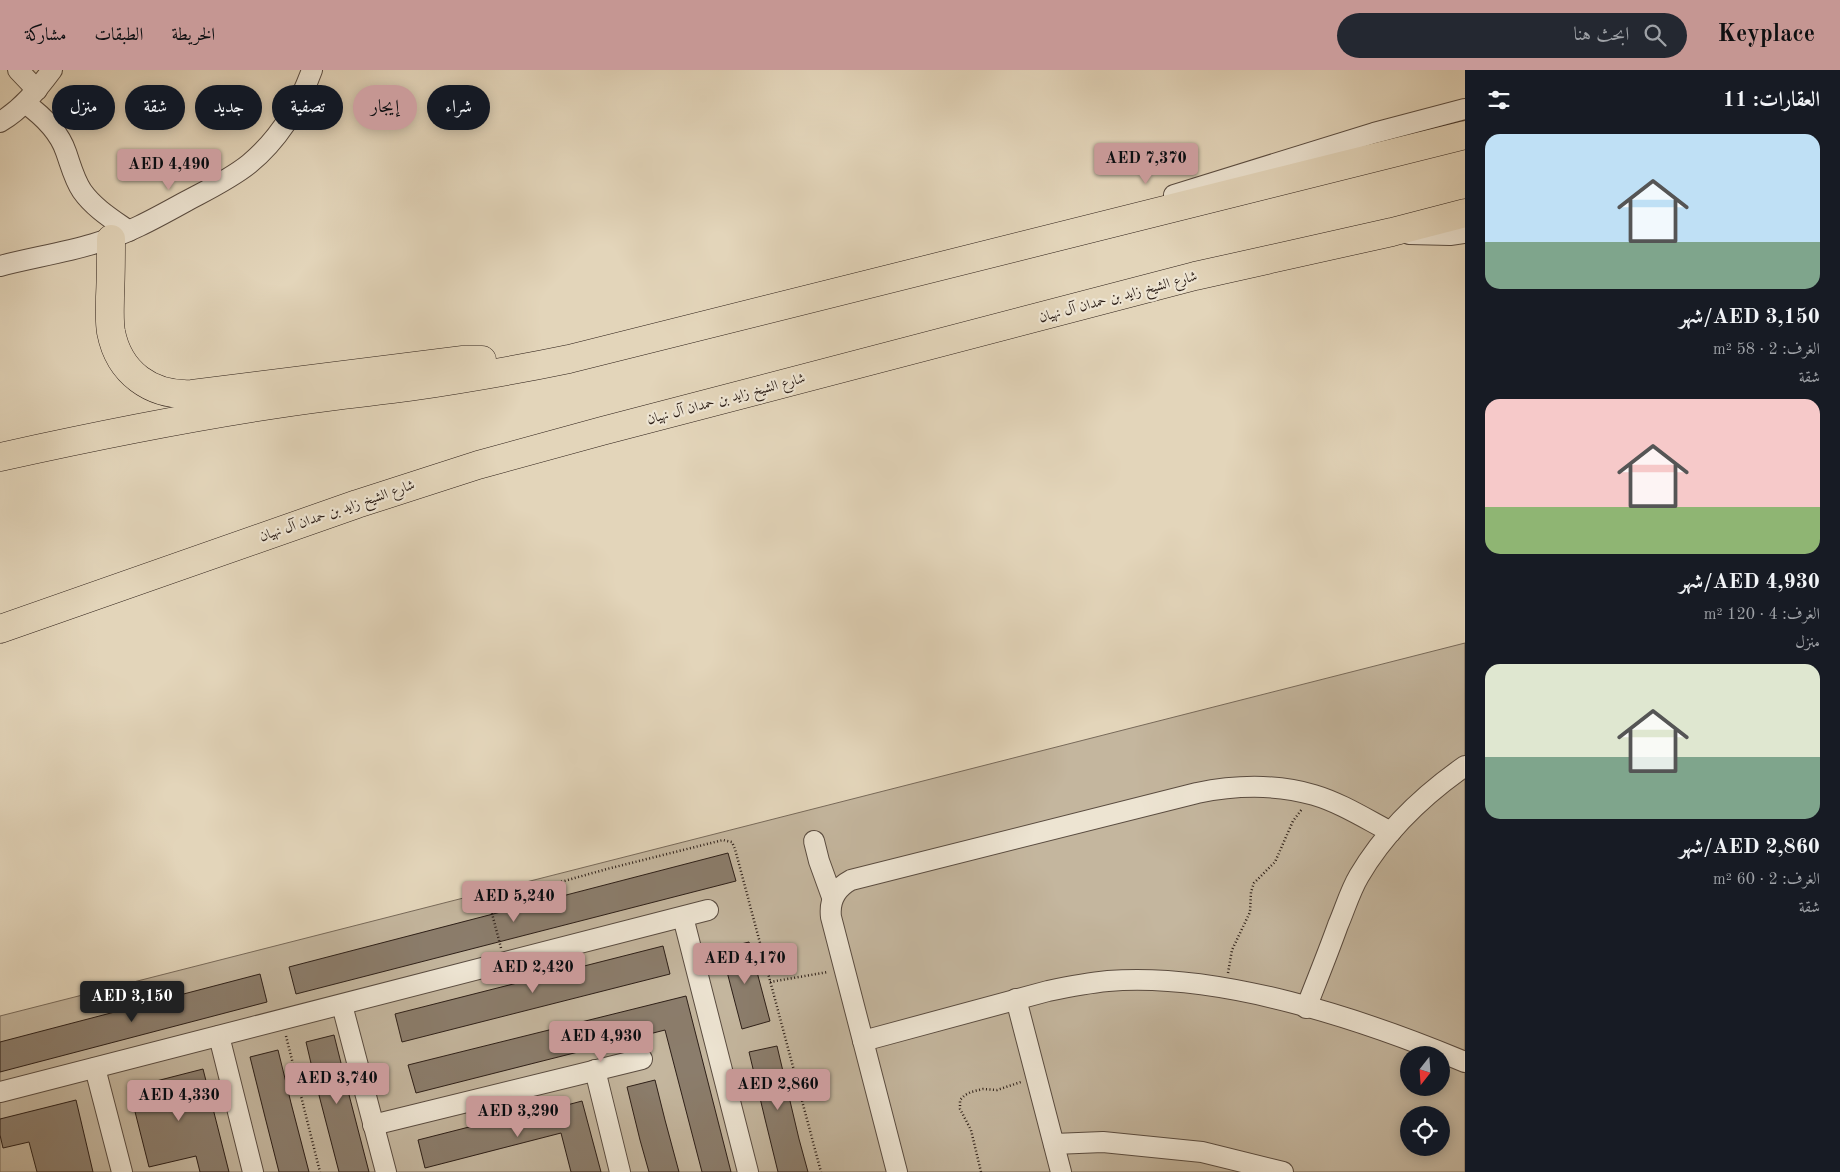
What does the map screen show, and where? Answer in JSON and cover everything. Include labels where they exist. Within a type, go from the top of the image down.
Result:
[{"type":"highway","points":[[0,457],[139,428],[238,410],[327,396],[417,386],[520,369],[649,340],[1465,135]]},
{"type":"highway","name":"شارع الشيخ زايد بن حمدان آل نهيان","points":[[0,629],[357,504],[478,465],[1195,276],[1392,232],[1465,213]]},
{"type":"highway","points":[[120,235],[110,320],[113,340],[129,369],[146,384],[158,390],[174,394],[192,394],[462,360],[497,362],[520,369]]},
{"type":"street","points":[[18,70],[31,97],[44,118],[53,128],[66,151],[73,174],[84,193],[120,235]]},
{"type":"street","points":[[0,122],[13,114],[31,97],[52,70]]},
{"type":"street","points":[[0,266],[71,250],[120,235],[166,213],[219,183],[248,164],[273,140],[284,126],[312,70]]},
{"type":"street","points":[[839,292],[876,276],[1131,208],[1374,133],[1465,109]]},
{"type":"street","points":[[1392,232],[1421,235],[1465,233]]},
{"type":"street","points":[[1306,1008],[1359,876],[1390,832],[1415,805],[1435,787],[1465,766]]},
{"type":"street","points":[[897,1172],[831,917],[830,904],[840,887],[851,880],[1217,789],[1281,788],[1316,796],[1352,811],[1390,832]]},
{"type":"street","points":[[814,841],[819,862],[832,898]]},
{"type":"street","points":[[0,1092],[708,910]]},
{"type":"street","points":[[682,917],[748,1172]]},
{"type":"street","points":[[863,1042],[1077,985],[1108,981],[1169,982],[1229,990],[1306,1008],[1411,1040],[1465,1062]]},
{"type":"street","points":[[1016,1000],[1061,1172]]},
{"type":"street","points":[[342,1004],[386,1172]]},
{"type":"street","points":[[219,1036],[253,1172]]},
{"type":"street","points":[[373,1125],[642,1059]]},
{"type":"street","points":[[95,1068],[122,1172]]},
{"type":"street","points":[[595,1070],[620,1172]]},
{"type":"street","points":[[1054,1144],[1103,1142],[1202,1152],[1283,1172]]},
{"type":"path","points":[[1229,990],[1228,973],[1231,956],[1236,940],[1250,912],[1251,892],[1254,883],[1275,862],[1293,821],[1301,810],[1316,796]]},
{"type":"path","points":[[770,982],[844,968]]},
{"type":"path","points":[[282,1020],[320,1172]]},
{"type":"path","points":[[981,1172],[971,1130],[960,1109],[959,1105],[962,1097],[977,1090],[997,1090],[1017,1082],[1037,1079]]},
{"type":"shaded area","points":[[1465,643],[1465,1172],[0,1172],[0,1016]]},
{"type":"building","points":[[728,853],[736,881],[296,994],[289,967]]},
{"type":"building","points":[[749,942],[770,1021],[742,1029],[721,949]]},
{"type":"building","points":[[663,946],[670,974],[402,1042],[395,1014]]},
{"type":"building","points":[[260,974],[267,1002],[0,1072],[0,1042]]},
{"type":"building","points":[[686,996],[731,1172],[702,1172],[665,1030],[416,1093],[408,1065]]},
{"type":"building","points":[[334,1035],[369,1172],[339,1172],[314,1076],[306,1042]]},
{"type":"building","points":[[777,1046],[808,1172],[778,1172],[749,1052]]},
{"type":"building","points":[[278,1050],[309,1172],[279,1172],[265,1117],[250,1057]]},
{"type":"building","points":[[203,1069],[229,1172],[200,1172],[196,1156],[149,1167],[129,1088]]},
{"type":"building","points":[[655,1080],[679,1172],[649,1172],[640,1140],[627,1087]]},
{"type":"building","points":[[76,1100],[93,1172],[37,1172],[29,1142],[3,1148],[0,1135],[0,1119]]},
{"type":"building","points":[[582,1101],[601,1172],[571,1172],[561,1133],[425,1168],[418,1140],[536,1110],[537,1113]]}]
